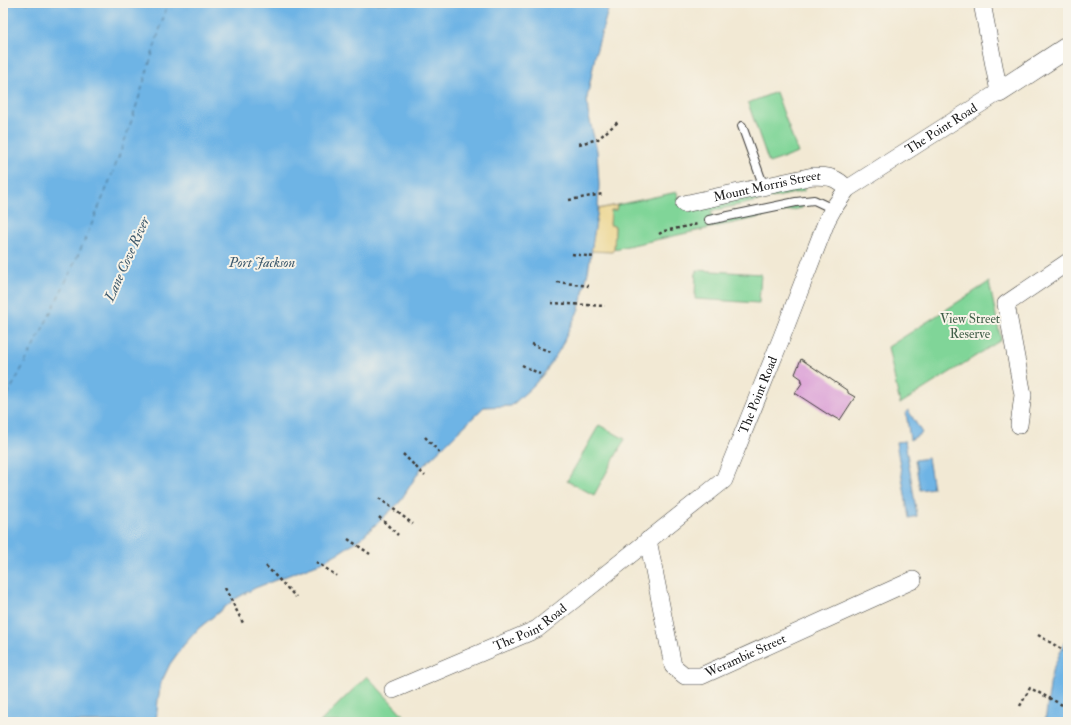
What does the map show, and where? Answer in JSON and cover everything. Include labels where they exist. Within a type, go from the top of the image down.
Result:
[{"type":"street","points":[[982,3],[999,92]]},
{"type":"street","name":"The Point Road","points":[[393,690],[537,629],[724,480],[827,220],[833,209],[848,189],[1068,47]]},
{"type":"street","name":"Mount Morris Street","points":[[684,204],[813,176],[829,176],[843,184],[848,189]]},
{"type":"street","points":[[1019,425],[1023,395],[1006,304],[1068,262]]},
{"type":"street","name":"Werambie Street","points":[[648,540],[673,666],[685,676],[701,676],[913,580]]},
{"type":"lane","points":[[742,126],[764,186]]},
{"type":"lane","points":[[709,220],[796,202],[814,200],[833,209]]},
{"type":"path","points":[[579,144],[598,139],[618,121]]},
{"type":"path","points":[[569,200],[603,194]]},
{"type":"path","points":[[659,234],[664,231],[704,223],[709,220]]},
{"type":"path","points":[[572,254],[594,257]]},
{"type":"path","points":[[557,282],[589,286]]},
{"type":"path","points":[[551,303],[605,306]]},
{"type":"path","points":[[531,344],[553,353]]},
{"type":"path","points":[[522,365],[540,374]]},
{"type":"path","points":[[425,437],[441,454]]},
{"type":"path","points":[[403,454],[425,476]]},
{"type":"path","points":[[379,498],[413,524]]},
{"type":"path","points":[[378,517],[398,535]]},
{"type":"path","points":[[348,539],[370,554]]},
{"type":"path","points":[[316,562],[337,576]]},
{"type":"path","points":[[266,566],[296,598]]},
{"type":"path","points":[[225,588],[243,623]]},
{"type":"path","points":[[1038,635],[1068,653]]},
{"type":"path","points":[[1020,706],[1030,688],[1068,708]]},
{"type":"green space","points":[[776,92],[798,153],[769,163],[748,103]]},
{"type":"green space","points":[[803,184],[804,191],[711,211],[714,222],[803,204],[802,208],[614,249],[615,226],[610,225],[611,210],[616,210],[617,205],[677,192],[678,198]]},
{"type":"green space","points":[[696,270],[761,274],[759,303],[695,299]]},
{"type":"green space","name":"View Street Reserve","points":[[989,282],[1001,340],[900,404],[888,347]]},
{"type":"green space","points":[[599,425],[625,439],[594,495],[567,481]]},
{"type":"green space","points":[[367,676],[404,716],[401,722],[320,722]]},
{"type":"sand","points":[[617,205],[616,210],[611,210],[610,225],[615,226],[614,249],[612,252],[591,251],[598,209]]},
{"type":"water","name":"Port Jackson","points":[[3,3],[610,3],[596,52],[587,98],[588,112],[597,151],[599,185],[598,209],[588,272],[579,309],[560,349],[546,371],[533,386],[511,406],[484,407],[422,467],[399,503],[361,538],[320,563],[255,588],[235,599],[199,628],[170,664],[161,683],[156,722],[3,722]]},
{"type":"water","points":[[908,410],[922,433],[910,440],[906,412]]},
{"type":"water","points":[[905,441],[917,516],[909,518],[896,442]]},
{"type":"water","points":[[928,458],[933,488],[920,490],[915,460]]},
{"type":"water","points":[[1068,635],[1068,722],[1045,722],[1052,671]]},
{"type":"building","points":[[801,359],[855,397],[840,420],[833,416],[832,417],[795,393],[802,383],[800,382],[802,379],[795,374]]},
{"type":"ferry route","points":[[3,403],[53,308],[83,244],[111,178],[141,92],[168,3]]},
{"type":"water label","name":"Lane Cove River","points":[[127,259]]}]
